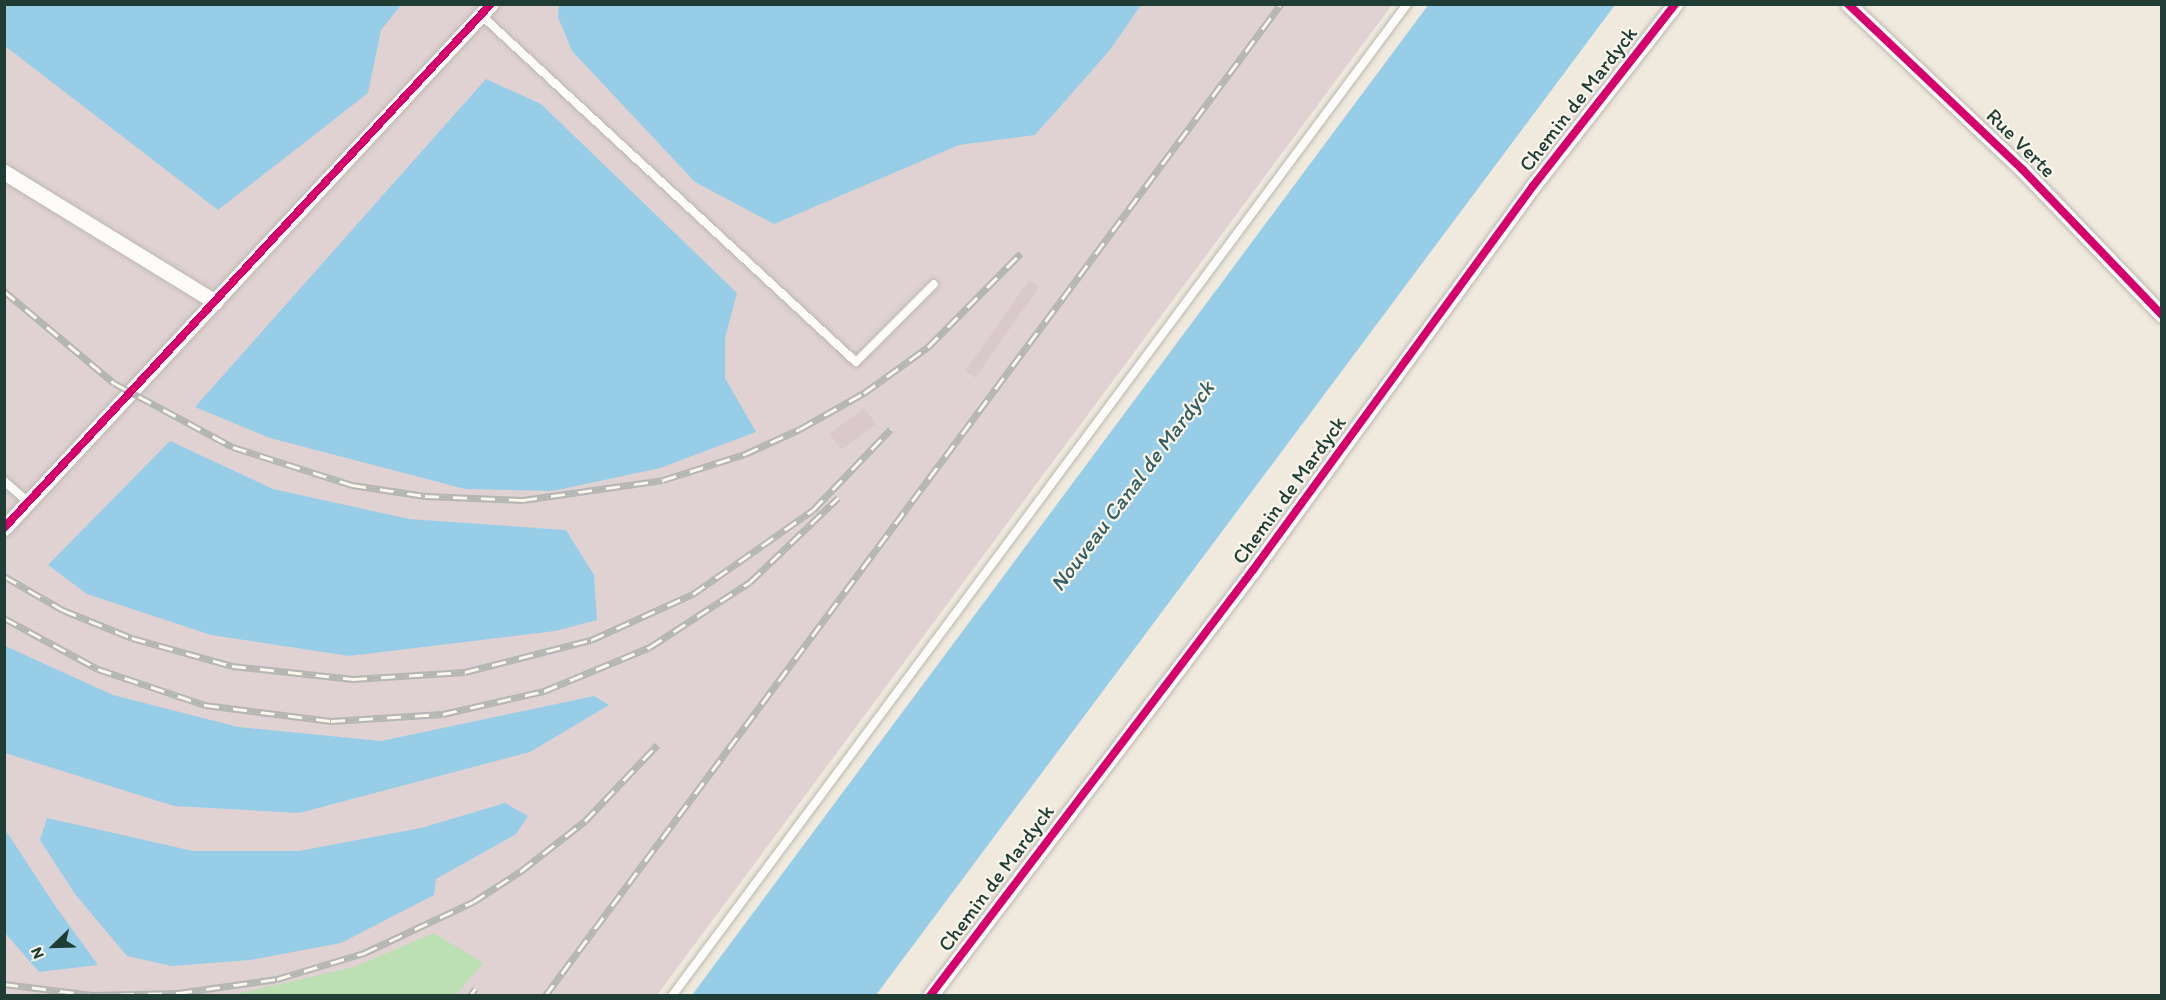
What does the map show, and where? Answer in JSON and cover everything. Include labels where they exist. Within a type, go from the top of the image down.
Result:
[{"type":"street","name":"Chemin de Mardyck","points":[[930,996],[1253,570],[1539,178],[1675,4]]},
{"type":"street","name":"Rue Verte","points":[[1848,4],[2022,169],[2162,315]]},
{"type":"street","points":[[4,528],[486,10]]},
{"type":"street","points":[[4,172],[214,302]]},
{"type":"lane","points":[[672,996],[1407,4]]},
{"type":"lane","points":[[486,10],[856,362],[934,284]]},
{"type":"lane","points":[[4,481],[28,502]]},
{"type":"path","points":[[4,91],[234,282]]},
{"type":"shaded area","points":[[5,5],[1392,5],[657,995],[5,996]]},
{"type":"green space","points":[[434,933],[483,963],[456,995],[231,995],[354,967]]},
{"type":"water","points":[[559,4],[1141,5],[1110,50],[1035,135],[959,145],[774,224],[695,182],[572,51],[558,17]]},
{"type":"water","name":"Nouveau Canal de Mardyck","points":[[1429,4],[1615,5],[876,995],[692,995]]},
{"type":"water","points":[[4,5],[401,5],[381,30],[368,93],[218,210],[5,46]]},
{"type":"water","points":[[486,79],[541,104],[737,293],[725,338],[725,378],[756,432],[660,468],[553,491],[465,489],[270,438],[195,407]]},
{"type":"water","points":[[170,441],[273,489],[409,519],[566,530],[594,575],[597,620],[555,631],[349,656],[211,635],[87,594],[48,565]]},
{"type":"water","points":[[5,646],[113,695],[238,727],[381,741],[594,696],[609,705],[530,752],[299,813],[174,806],[5,753]]},
{"type":"water","points":[[505,803],[528,816],[516,834],[436,879],[434,895],[341,943],[250,960],[172,966],[127,956],[75,894],[40,840],[47,818],[193,851],[299,851],[421,828]]},
{"type":"water","points":[[4,828],[56,907],[98,965],[39,972],[5,933]]},
{"type":"building","points":[[1029,280],[1039,287],[975,378],[965,371]]},
{"type":"building","points":[[864,408],[876,424],[842,450],[830,434]]},
{"type":"railway","points":[[545,996],[1281,4]]},
{"type":"railway","points":[[4,291],[114,383],[233,447],[352,485],[425,496],[523,500],[663,480],[745,454],[800,429],[864,393],[928,347],[1021,253]]},
{"type":"railway","points":[[4,576],[63,610],[132,638],[232,666],[353,679],[465,672],[591,640],[693,594],[813,510],[891,429]]},
{"type":"railway","points":[[4,618],[98,669],[205,705],[331,721],[443,714],[544,691],[650,647],[750,582],[838,498]]},
{"type":"railway","points":[[4,984],[92,995],[178,993],[277,979],[364,953],[473,902],[521,871],[585,821],[657,745]]},
{"type":"railway","points":[[470,996],[475,989]]},
{"type":"cycle path","points":[[4,528],[491,4]]},
{"type":"cycle path","points":[[930,996],[1253,570],[1533,186],[1675,4]]},
{"type":"cycle path","points":[[1848,4],[2022,169],[2162,315]]}]
